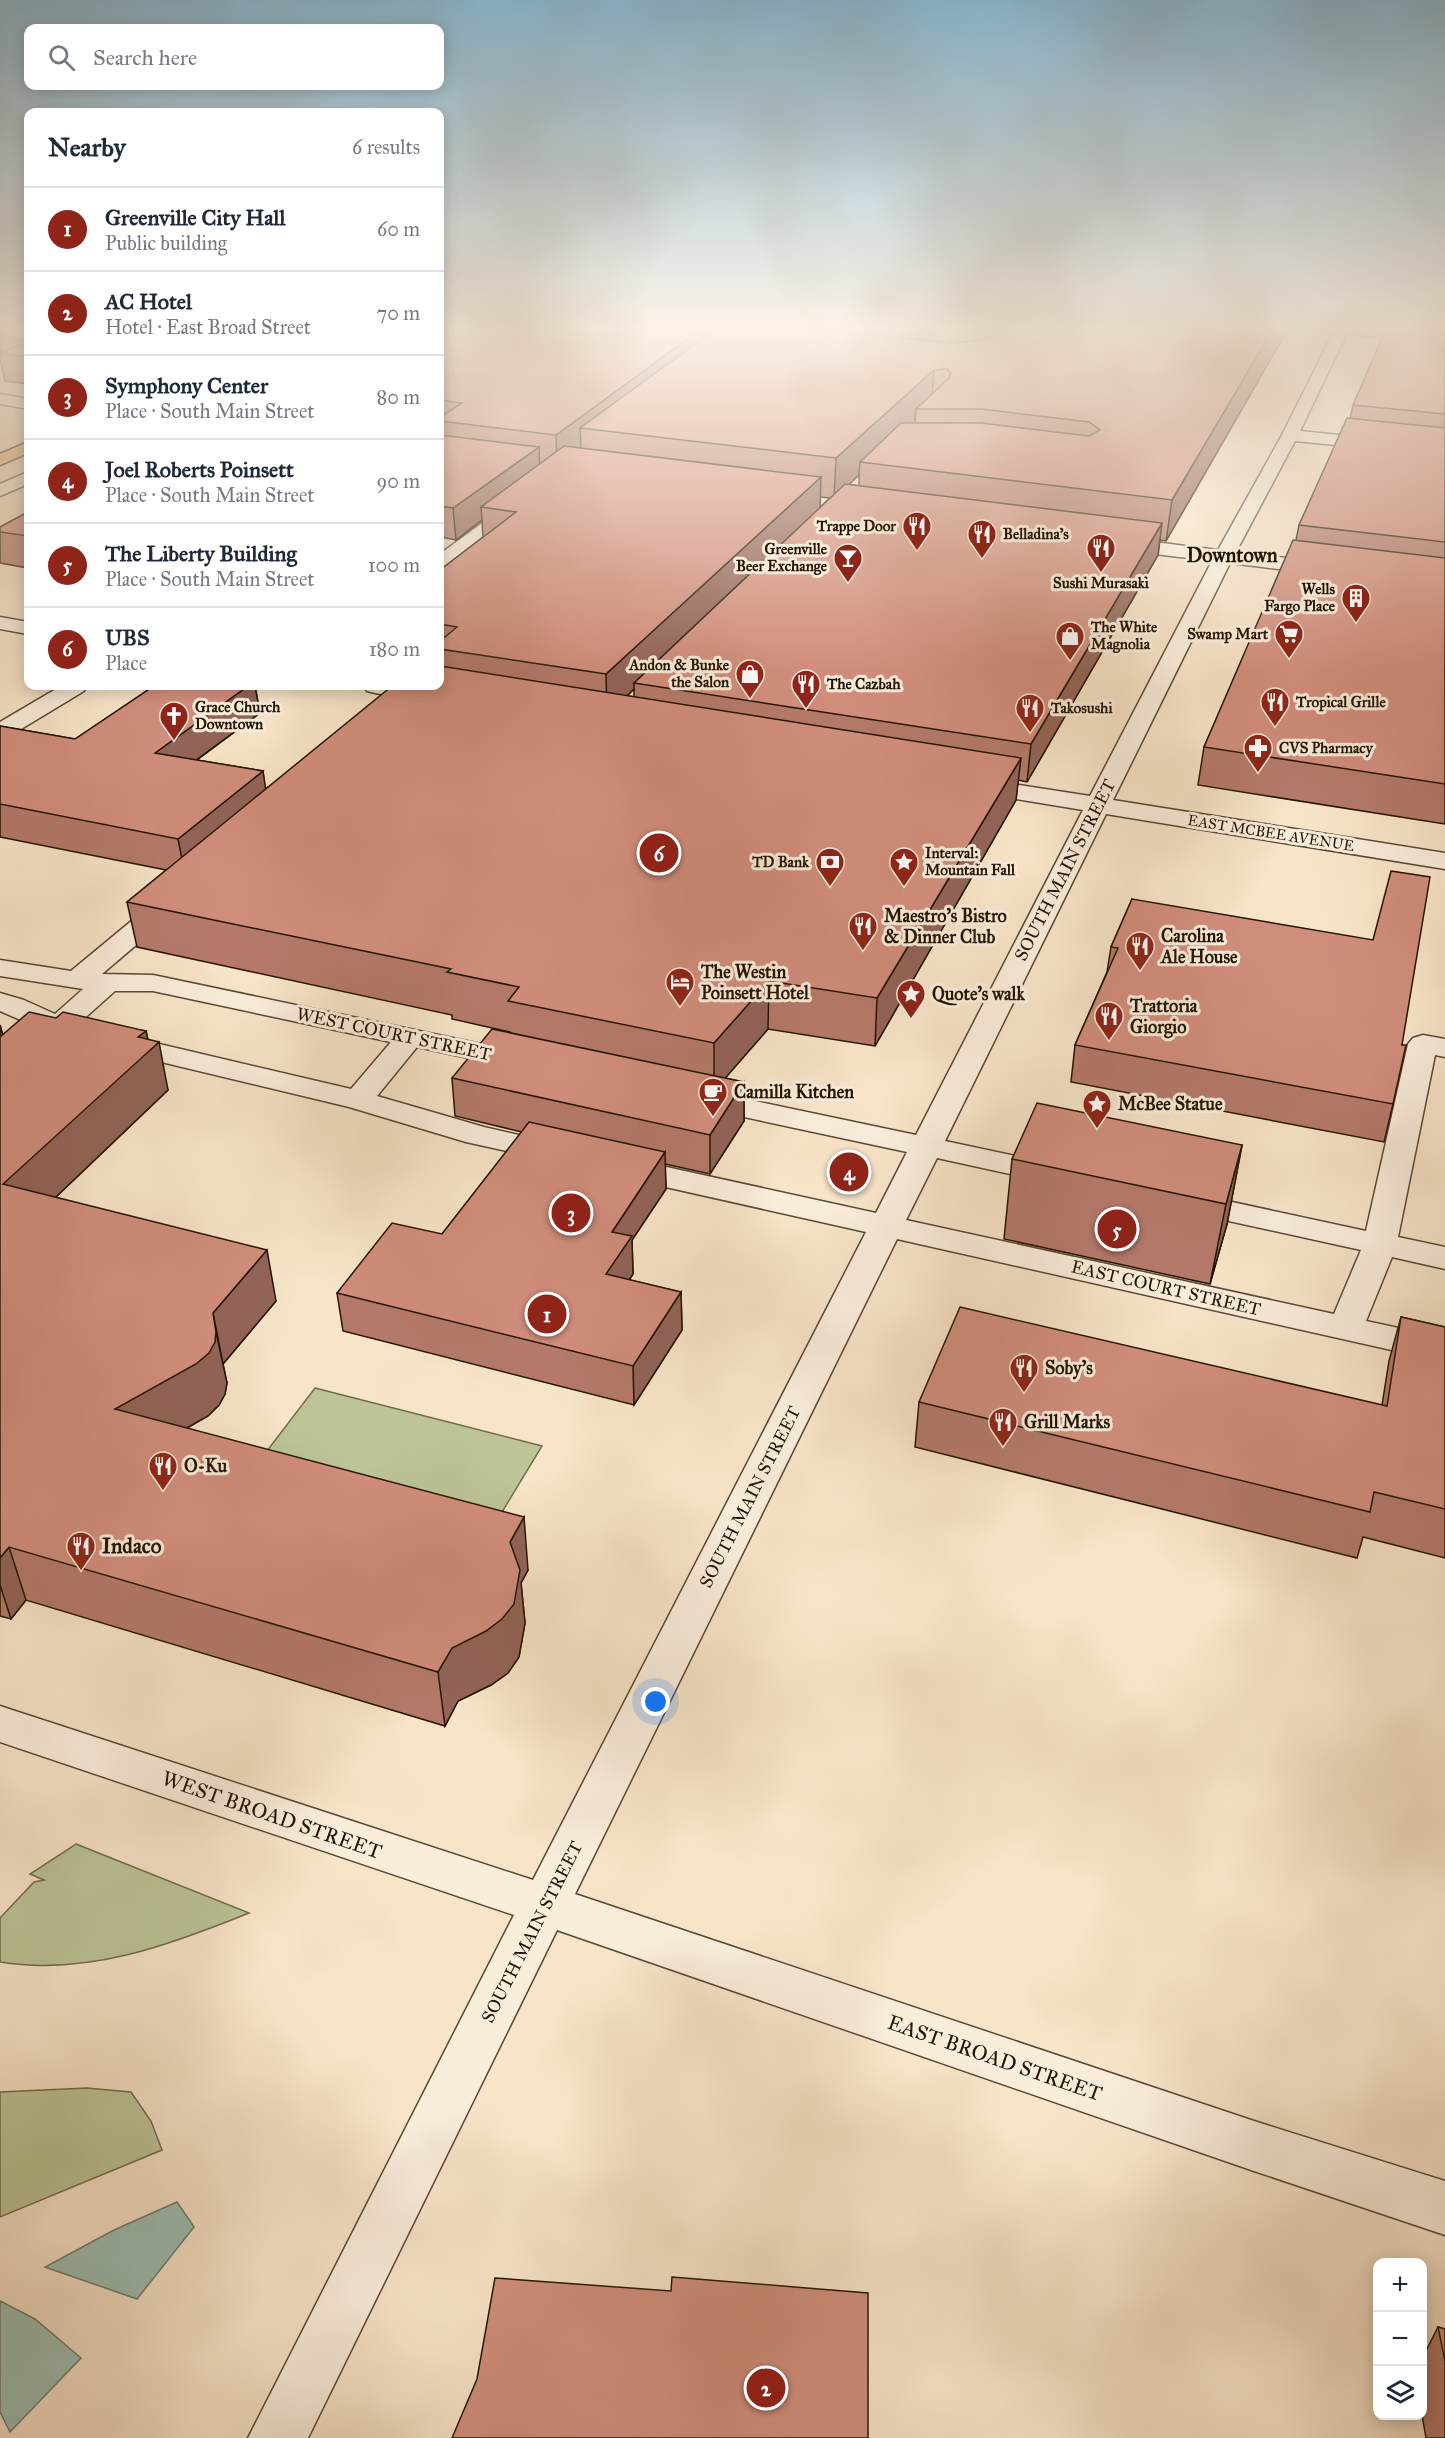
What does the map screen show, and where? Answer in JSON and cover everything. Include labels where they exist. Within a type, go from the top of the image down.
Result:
[{"type":"main road","points":[[0,460],[24,449]]},
{"type":"street","name":"SOUTH MAIN STREET","points":[[277,2438],[1223,557],[1286,443]]},
{"type":"street","points":[[1361,443],[1445,452]]},
{"type":"street","points":[[0,460],[24,463]]},
{"type":"street","points":[[0,490],[24,479]]},
{"type":"street","points":[[444,560],[537,491]]},
{"type":"street","points":[[1100,541],[1345,572]]},
{"type":"street","points":[[0,623],[24,627]]},
{"type":"street","points":[[0,732],[69,690]]},
{"type":"street","points":[[400,690],[450,698]]},
{"type":"street","points":[[394,714],[419,693]]},
{"type":"street","name":"EAST MCBEE AVENUE","points":[[947,781],[1445,861]]},
{"type":"street","points":[[77,981],[186,890]]},
{"type":"street","name":"WEST COURT STREET","points":[[0,968],[44,978],[106,984],[153,983],[547,1066]]},
{"type":"street","points":[[0,1077],[106,984]]},
{"type":"street","points":[[0,1002],[14,1006],[57,1027],[358,1100],[477,1135],[886,1227]]},
{"type":"street","points":[[358,1100],[410,1037]]},
{"type":"street","points":[[1346,1329],[1380,1244],[1423,1044],[1445,1048]]},
{"type":"street","points":[[673,1093],[1087,1181]]},
{"type":"street","points":[[1158,1196],[1445,1258]]},
{"type":"street","name":"EAST COURT STREET","points":[[886,1227],[1445,1350]]},
{"type":"street","name":"WEST BROAD STREET","points":[[0,1724],[545,1905]]},
{"type":"street","name":"EAST BROAD STREET","points":[[545,1905],[1254,2146],[1445,2208]]},
{"type":"green space","points":[[315,1388],[542,1446],[496,1522],[260,1460]]},
{"type":"green space","points":[[76,1844],[249,1913],[189,1936],[128,1955],[64,1965],[0,1962],[0,1918],[34,1882],[44,1880],[30,1874]]},
{"type":"green space","points":[[87,2088],[131,2092],[151,2121],[162,2150],[0,2217],[0,2092]]},
{"type":"water","points":[[177,2202],[194,2227],[137,2299],[45,2267],[114,2230]]},
{"type":"water","points":[[0,2301],[35,2319],[81,2358],[10,2432],[0,2412]]},
{"type":"building","points":[[444,443],[504,443],[539,447],[453,508],[444,507]]},
{"type":"building","points":[[706,443],[853,443],[836,458]]},
{"type":"building","points":[[880,443],[1206,443],[1172,500],[860,462]]},
{"type":"building","points":[[1336,443],[1445,443],[1445,542],[1299,525]]},
{"type":"building","points":[[564,446],[821,477],[606,674],[444,650],[444,638],[457,627],[444,625],[444,567],[516,512],[481,507]]},
{"type":"building","points":[[845,484],[1162,523],[1031,744],[634,683]]},
{"type":"building","points":[[24,514],[24,535],[0,532],[0,527]]},
{"type":"building","points":[[1293,540],[1445,558],[1445,784],[1204,747]]},
{"type":"building","points":[[444,667],[1021,758],[877,998],[769,981],[714,1043],[508,1001],[519,987],[447,972],[451,969],[127,902],[387,690],[444,690]]},
{"type":"building","points":[[148,690],[242,690],[155,753],[263,771],[178,839],[0,804],[0,726],[75,739]]},
{"type":"building","points":[[1391,871],[1430,877],[1402,1045],[1406,1045],[1393,1104],[1075,1045],[1118,948],[1111,947],[1132,899],[1373,940]]},
{"type":"building","points":[[29,1012],[56,1018],[63,1012],[146,1031],[138,1037],[159,1042],[3,1184],[267,1250],[213,1313],[215,1342],[209,1353],[196,1364],[115,1409],[524,1517],[510,1542],[520,1570],[514,1604],[502,1619],[486,1631],[452,1648],[438,1672],[9,1547],[0,1558],[0,1037]]},
{"type":"building","points":[[492,1029],[744,1082],[710,1135],[452,1078]]},
{"type":"building","points":[[1037,1103],[1242,1145],[1226,1204],[1012,1159]]},
{"type":"building","points":[[529,1122],[665,1152],[612,1232],[632,1236],[606,1274],[681,1292],[633,1366],[337,1293],[392,1223],[442,1234]]},
{"type":"building","points":[[960,1307],[1387,1406],[1401,1317],[1445,1327],[1445,1509],[1374,1492],[1370,1512],[919,1402]]},
{"type":"building","points":[[672,2277],[868,2293],[868,2438],[452,2438],[477,2379],[495,2278],[671,2291]]},
{"type":"building","points":[[1438,2327],[1445,2329],[1445,2361]]},
{"type":"place","name":"Trappe Door","points":[[917,552]]},
{"type":"place","name":"Belladina's","points":[[982,560]]},
{"type":"place","name":"Sushi Murasaki","points":[[1101,574]]},
{"type":"place","name":"Greenville Beer Exchange","points":[[848,584]]},
{"type":"place","name":"Wells Fargo Place","points":[[1356,624]]},
{"type":"place","name":"Swamp Mart","points":[[1289,660]]},
{"type":"place","name":"The White Magnolia","points":[[1070,662]]},
{"type":"place","name":"Andon & Bunke the Salon","points":[[750,700]]},
{"type":"place","name":"The Cazbah","points":[[806,710]]},
{"type":"place","name":"Tropical Grille","points":[[1275,728]]},
{"type":"place","name":"Takosushi","points":[[1030,734]]},
{"type":"place","name":"Grace Church Downtown","points":[[174,742]]},
{"type":"place","name":"CVS Pharmacy","points":[[1258,774]]},
{"type":"place","name":"UBS","points":[[659,853]]},
{"type":"place","name":"TD Bank","points":[[830,888]]},
{"type":"place","name":"Interval: Mountain Fall","points":[[904,888]]},
{"type":"place","name":"Maestro's Bistro & Dinner Club","points":[[863,952]]},
{"type":"place","name":"Carolina Ale House","points":[[1140,972]]},
{"type":"place","name":"The Westin Poinsett Hotel","points":[[680,1008]]},
{"type":"place","name":"Quote's walk","points":[[911,1020]]},
{"type":"place","name":"Trattoria Giorgio","points":[[1109,1042]]},
{"type":"place","name":"Camilla Kitchen","points":[[713,1118]]},
{"type":"place","name":"McBee Statue","points":[[1097,1130]]},
{"type":"place","name":"Joel Roberts Poinsett","points":[[849,1172]]},
{"type":"place","name":"Symphony Center","points":[[571,1213]]},
{"type":"place","name":"The Liberty Building","points":[[1117,1229]]},
{"type":"place","name":"Greenville City Hall","points":[[547,1314]]},
{"type":"place","name":"Soby's","points":[[1024,1394]]},
{"type":"place","name":"Grill Marks","points":[[1003,1448]]},
{"type":"place","name":"O-Ku","points":[[163,1492]]},
{"type":"place","name":"Indaco","points":[[81,1572]]},
{"type":"place","name":"AC Hotel","points":[[766,2388]]},
{"type":"district","name":"Downtown","points":[[1232,555]]}]
